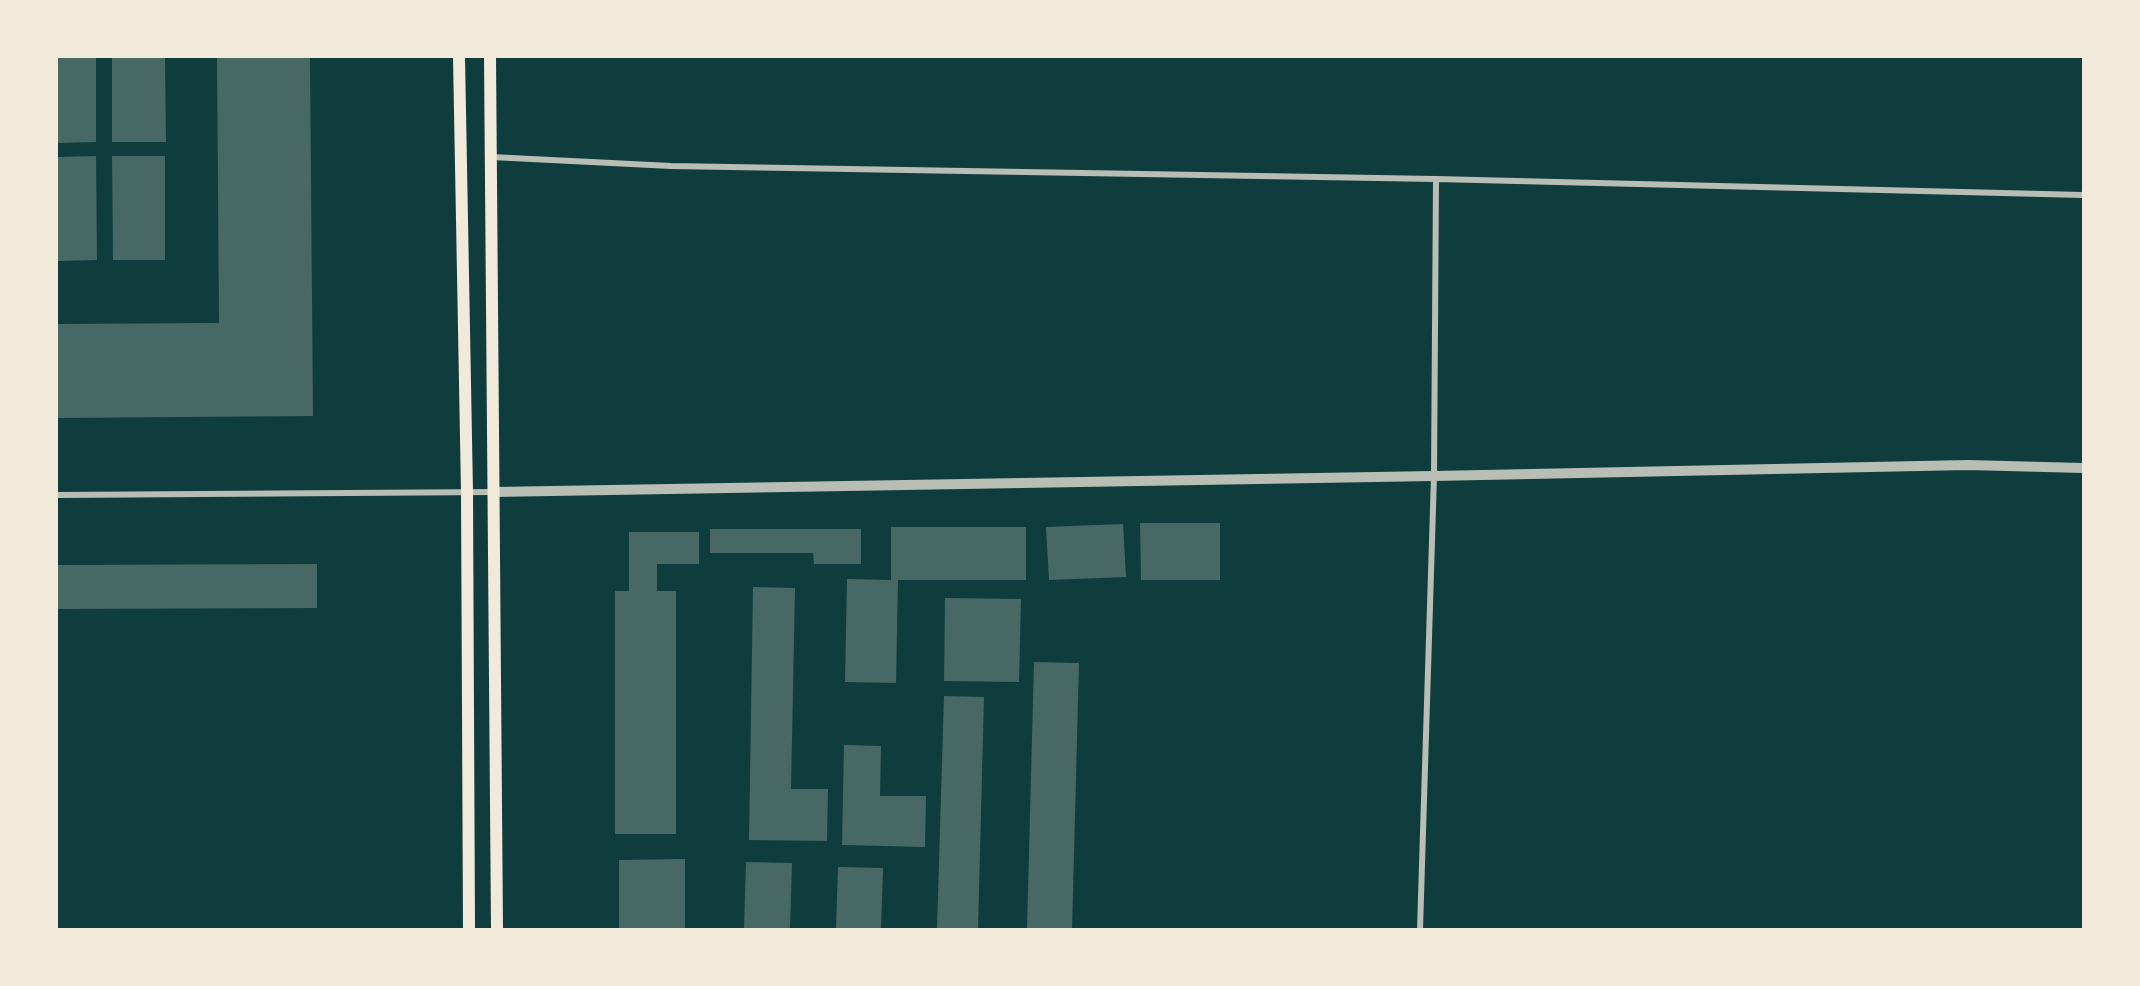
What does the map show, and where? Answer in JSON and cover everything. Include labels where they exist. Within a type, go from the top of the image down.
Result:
[{"type":"main road","points":[[459,57],[467,492],[469,929]]},
{"type":"main road","points":[[490,57],[497,929]]},
{"type":"street","points":[[491,157],[683,166],[1436,179],[2083,195]]},
{"type":"street","points":[[1420,929],[1434,476],[1436,179]]},
{"type":"street","points":[[57,495],[494,492],[1968,465],[2083,468]]},
{"type":"building","points":[[57,57],[96,57],[96,142],[57,143]]},
{"type":"building","points":[[112,57],[165,57],[166,142],[112,142]]},
{"type":"building","points":[[217,57],[310,57],[313,416],[57,418],[57,324],[219,323]]},
{"type":"building","points":[[96,156],[97,260],[57,261],[57,157]]},
{"type":"building","points":[[112,156],[165,156],[165,260],[113,260]]},
{"type":"building","points":[[1140,523],[1220,523],[1220,580],[1141,580]]},
{"type":"building","points":[[1123,524],[1126,577],[1049,580],[1046,527]]},
{"type":"building","points":[[891,527],[1026,527],[1026,580],[898,580],[896,683],[845,682],[847,579],[891,580]]},
{"type":"building","points":[[710,529],[861,529],[861,564],[814,564],[813,553],[710,553]]},
{"type":"building","points":[[629,532],[699,532],[699,564],[657,564],[657,591],[676,591],[676,834],[615,834],[615,591],[629,591]]},
{"type":"building","points":[[317,564],[317,608],[57,609],[57,565]]},
{"type":"building","points":[[753,587],[795,588],[791,789],[828,789],[827,841],[749,840]]},
{"type":"building","points":[[945,598],[1021,599],[1019,682],[944,681]]},
{"type":"building","points":[[1034,662],[1079,663],[1072,929],[1027,929]]},
{"type":"building","points":[[944,696],[984,697],[978,929],[937,929]]},
{"type":"building","points":[[844,745],[881,746],[880,796],[926,796],[925,847],[842,845]]},
{"type":"building","points":[[685,859],[685,929],[619,929],[619,860]]},
{"type":"building","points":[[746,862],[792,863],[790,929],[744,929]]},
{"type":"building","points":[[838,867],[883,868],[881,929],[836,929]]}]
